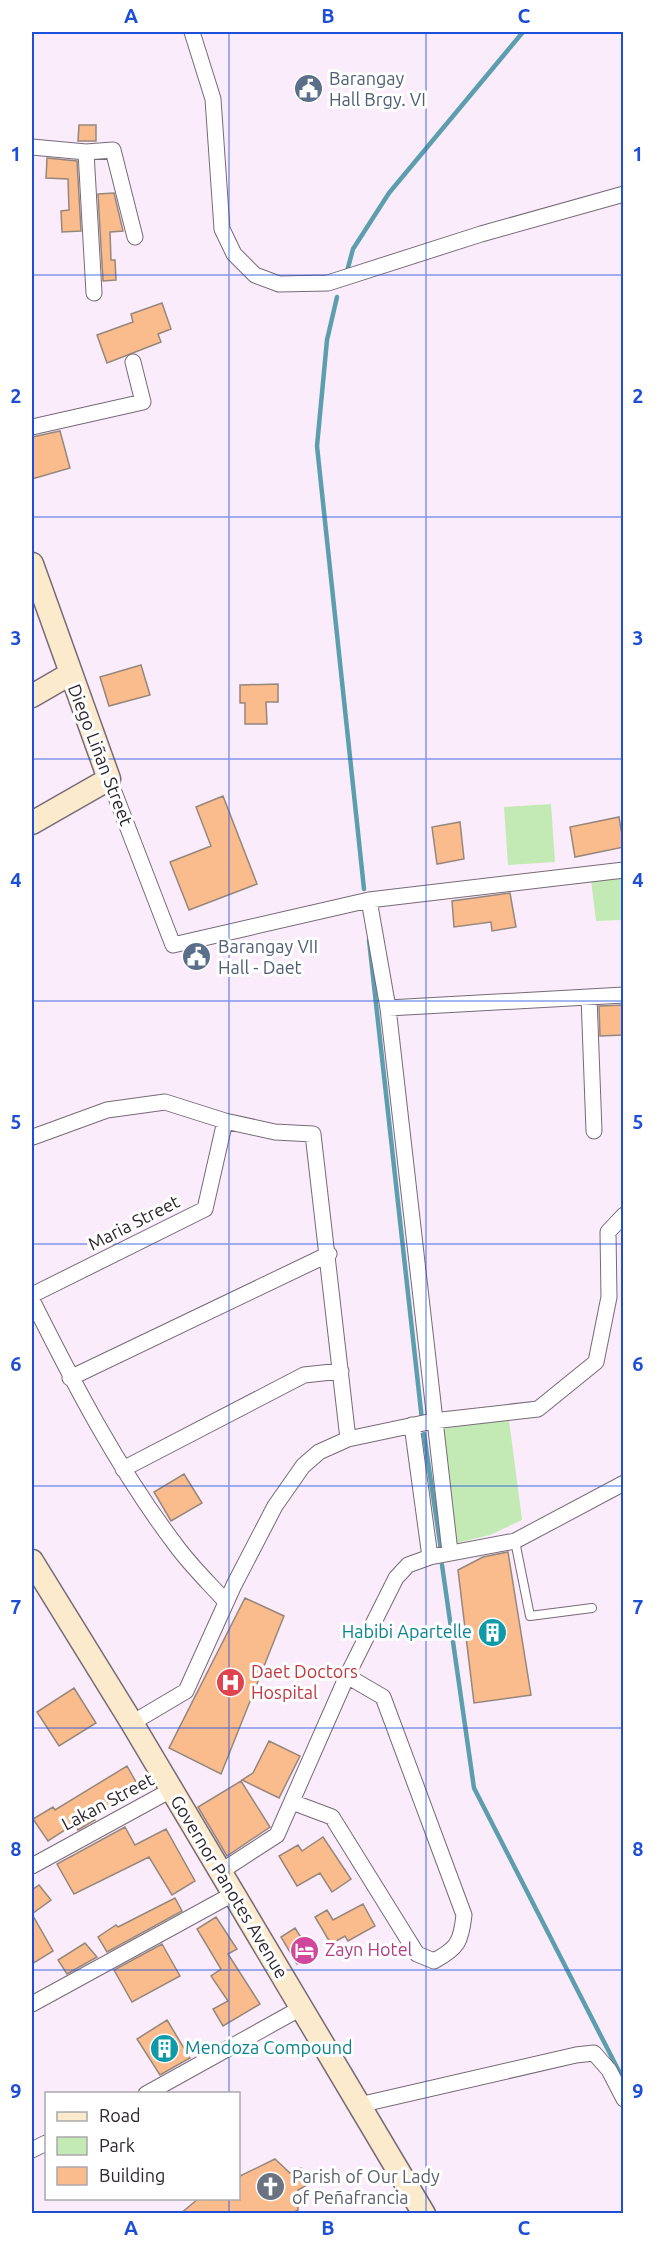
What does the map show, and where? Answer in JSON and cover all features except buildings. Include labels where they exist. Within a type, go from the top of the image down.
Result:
[{"type":"main road","name":"Diego Liñan Street","points":[[32,564],[109,779]]},
{"type":"main road","points":[[32,696],[70,674]]},
{"type":"main road","points":[[32,823],[109,779]]},
{"type":"main road","name":"Governor Panotes Avenue","points":[[32,1561],[132,1723],[424,2214]]},
{"type":"street","points":[[192,32],[213,99],[222,229],[234,254],[255,275],[279,284],[328,282],[481,234],[624,194]]},
{"type":"street","points":[[32,147],[86,152],[113,150],[135,237]]},
{"type":"street","points":[[86,152],[94,293]]},
{"type":"street","points":[[32,427],[143,402],[133,362]]},
{"type":"street","name":"Diego Liñan Street","points":[[109,779],[173,945],[369,900]]},
{"type":"street","points":[[450,1552],[433,1421],[388,1008],[369,900],[624,870]]},
{"type":"street","points":[[388,1008],[624,995]]},
{"type":"street","points":[[589,997],[594,1131]]},
{"type":"street","points":[[33,1137],[107,1110],[142,1103],[165,1102],[225,1121],[275,1132],[314,1134],[348,1439]]},
{"type":"street","name":"Maria Street","points":[[32,1295],[205,1209],[225,1121]]},
{"type":"street","points":[[132,1723],[186,1691],[226,1602],[271,1515],[296,1474],[319,1452],[348,1439],[412,1425],[538,1409],[596,1362],[609,1297],[608,1232],[624,1215]]},
{"type":"street","points":[[70,1378],[329,1254]]},
{"type":"street","points":[[32,1300],[70,1378],[123,1469],[176,1546],[226,1602]]},
{"type":"street","points":[[123,1469],[304,1376],[341,1371]]},
{"type":"street","points":[[412,1425],[430,1557]]},
{"type":"street","points":[[220,1872],[277,1834],[347,1676],[396,1578],[408,1565],[450,1552],[515,1541],[624,1483]]},
{"type":"street","points":[[292,1802],[332,1816],[417,1954],[434,1961],[453,1951],[462,1935],[464,1915],[383,1697],[347,1676]]},
{"type":"street","name":"Lakan Street","points":[[32,1866],[171,1790]]},
{"type":"street","points":[[32,2004],[233,1894]]},
{"type":"street","points":[[150,2092],[301,2008]]},
{"type":"street","points":[[359,2105],[576,2055],[594,2053],[609,2070],[624,2099]]},
{"type":"lane","points":[[515,1541],[530,1616],[591,1608]]},
{"type":"green space","points":[[551,804],[555,862],[508,865],[504,807]]},
{"type":"green space","points":[[623,876],[623,933],[621,920],[596,921],[591,880]]},
{"type":"green space","points":[[509,1420],[522,1520],[490,1535],[457,1543],[440,1429]]},
{"type":"waterway","points":[[346,275],[353,249],[389,193],[523,32]]},
{"type":"waterway","points":[[337,297],[327,340],[317,446],[364,889]]},
{"type":"waterway","points":[[369,940],[422,1420]]},
{"type":"waterway","points":[[424,1434],[441,1550]]},
{"type":"waterway","points":[[442,1565],[474,1788],[624,2081]]},
{"type":"place","name":"Barangay Hall Brgy. VI","points":[[308,89]]},
{"type":"place","name":"Barangay VII Hall - Daet","points":[[197,957]]},
{"type":"place","name":"Habibi Apartelle","points":[[493,1632]]},
{"type":"place","name":"Daet Doctors Hospital","points":[[230,1682]]},
{"type":"place","name":"Zayn Hotel","points":[[304,1950]]},
{"type":"place","name":"Mendoza Compound","points":[[164,2048]]},
{"type":"place","name":"Parish of Our Lady of Peñafrancia","points":[[271,2187]]}]
